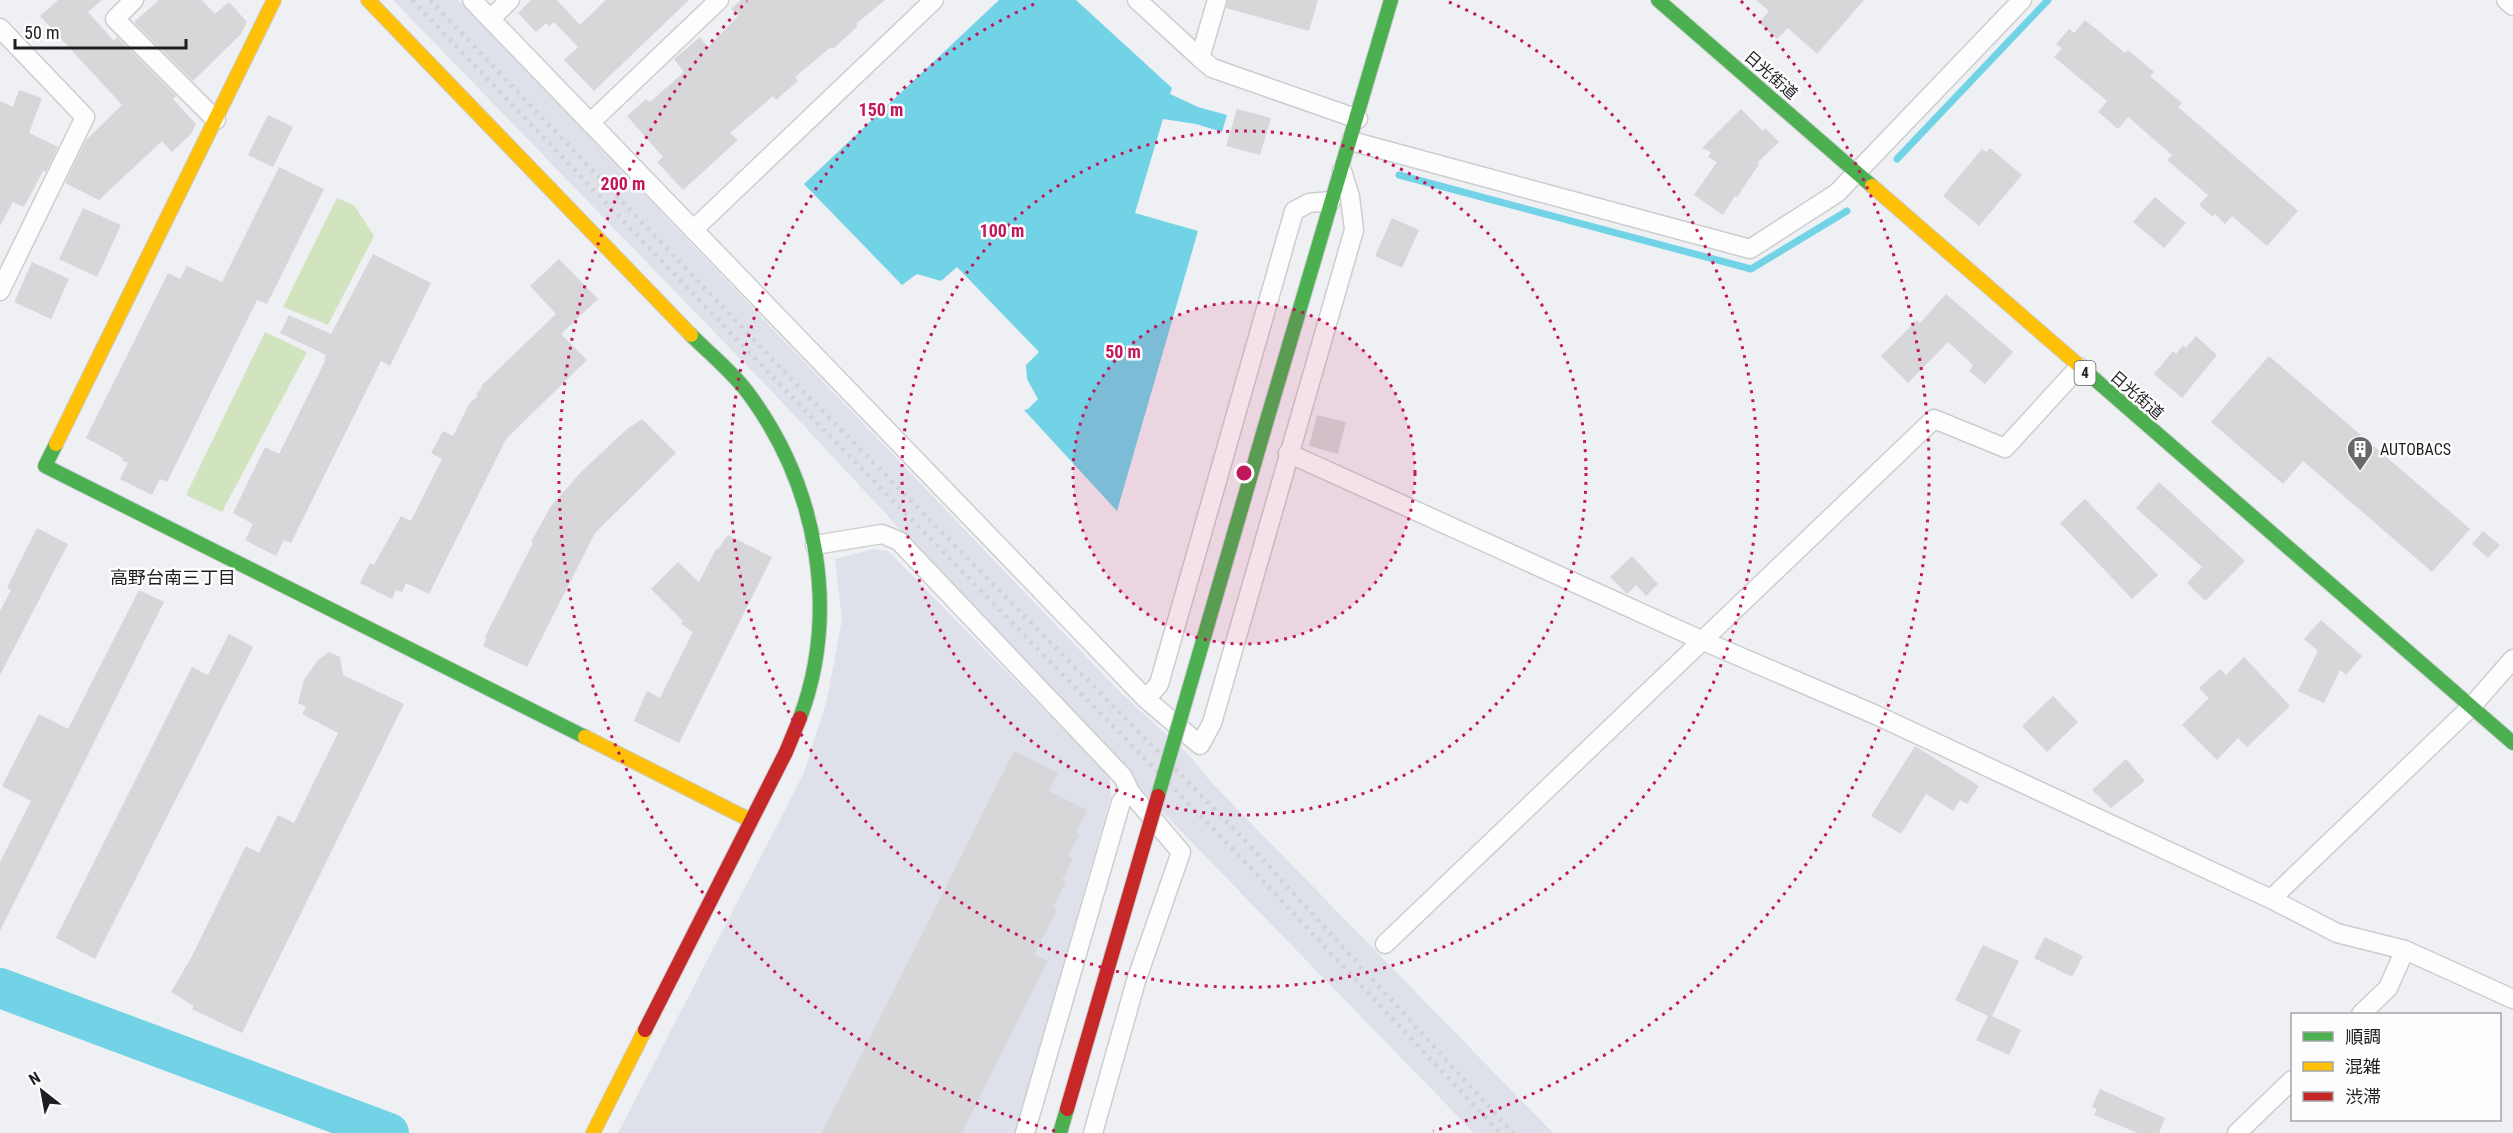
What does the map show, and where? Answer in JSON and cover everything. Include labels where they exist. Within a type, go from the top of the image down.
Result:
[{"type":"main road","points":[[368,0],[750,395],[777,437],[794,474],[815,544],[819,610],[812,678],[802,712],[786,752],[593,1133]]},
{"type":"main road","points":[[1060,1133],[1391,0]]},
{"type":"main road","name":"日光街道","points":[[1658,0],[2513,743]]},
{"type":"main road","points":[[272,1],[216,120],[45,466],[750,820]]},
{"type":"street","points":[[134,0],[115,19],[216,120]]},
{"type":"street","points":[[472,0],[1146,699],[1200,745],[1212,723],[1354,230],[1350,197],[1342,171]]},
{"type":"street","points":[[490,19],[510,0]]},
{"type":"street","points":[[590,123],[719,0]]},
{"type":"street","points":[[693,230],[934,0]]},
{"type":"street","points":[[1137,0],[1212,68],[1358,119]]},
{"type":"street","points":[[1200,58],[1217,0]]},
{"type":"street","points":[[1351,141],[1750,249],[1837,193],[2022,0]]},
{"type":"street","points":[[2506,0],[2513,6]]},
{"type":"street","points":[[0,28],[85,117],[0,291]]},
{"type":"street","points":[[1146,699],[1160,684],[1294,210],[1309,203],[1331,201]]},
{"type":"street","points":[[1385,944],[1934,420],[2005,448],[2079,367]]},
{"type":"street","points":[[1288,453],[1701,640],[1876,715],[2271,899],[2337,933],[2405,951],[2513,999]]},
{"type":"street","points":[[815,544],[882,534],[899,541],[1123,777],[1130,792],[1181,852],[1136,981],[1093,1133]]},
{"type":"street","points":[[2271,899],[2471,707],[2513,659]]},
{"type":"street","points":[[1025,1133],[1121,802],[1130,792]]},
{"type":"street","points":[[2362,1013],[2388,988],[2405,951]]},
{"type":"street","points":[[2237,1133],[2291,1081]]},
{"type":"shaded area","points":[[393,0],[458,0],[1120,692],[1192,758],[1210,781],[1553,1133],[1474,1133],[1173,823],[780,400]]},
{"type":"shaded area","points":[[873,549],[888,551],[1109,776],[1111,796],[1015,1133],[618,1133],[804,773],[827,699],[842,620],[835,559]]},
{"type":"green space","points":[[337,198],[354,205],[374,236],[328,325],[283,307]]},
{"type":"green space","points":[[265,332],[307,352],[222,512],[186,495]]},
{"type":"water","points":[[999,0],[1076,0],[1172,88],[1170,94],[1198,107],[1227,115],[1222,132],[1196,124],[1163,119],[1135,213],[1198,231],[1117,511],[1024,410],[1038,399],[1027,379],[1026,365],[1039,352],[957,267],[941,281],[917,274],[902,285],[804,184]]},
{"type":"building","points":[[58,0],[102,0],[88,12],[114,41],[117,37],[176,96],[173,99],[196,124],[191,134],[172,152],[162,141],[99,200],[65,183],[86,140],[122,105],[40,16]]},
{"type":"building","points":[[159,0],[202,0],[215,14],[229,2],[247,22],[241,34],[193,81],[134,22]]},
{"type":"building","points":[[531,0],[557,0],[580,25],[606,0],[689,0],[594,91],[564,60],[578,47],[554,22],[549,26],[546,23],[536,32],[518,13]]},
{"type":"building","points":[[741,0],[885,0],[856,24],[858,26],[833,49],[831,47],[795,77],[798,81],[776,100],[773,96],[730,133],[738,140],[683,190],[657,162],[663,157],[627,116],[646,99],[650,102],[684,72],[674,59],[700,37],[708,47],[738,16],[731,9]]},
{"type":"building","points":[[1228,0],[1318,0],[1309,31],[1226,8]]},
{"type":"building","points":[[1756,0],[1864,0],[1817,54],[1788,28],[1777,39],[1759,23],[1769,11]]},
{"type":"building","points":[[2085,20],[2125,53],[2128,50],[2154,72],[2150,76],[2182,103],[2178,107],[2298,211],[2267,246],[2232,216],[2225,224],[2215,214],[2213,217],[2199,205],[2208,195],[2167,160],[2172,155],[2128,117],[2118,129],[2098,112],[2107,101],[2054,57],[2062,48],[2056,44],[2069,29],[2074,33]]},
{"type":"building","points":[[19,90],[42,98],[29,133],[58,147],[46,172],[43,171],[24,207],[13,202],[0,226],[0,101],[13,107]]},
{"type":"building","points":[[1237,109],[1271,118],[1260,155],[1226,146]]},
{"type":"building","points":[[1741,109],[1763,131],[1765,128],[1779,142],[1758,162],[1759,164],[1723,215],[1694,195],[1717,162],[1708,157],[1711,152],[1702,148]]},
{"type":"building","points":[[268,115],[293,127],[273,167],[248,155]]},
{"type":"building","points":[[1990,148],[2022,175],[1979,226],[1943,196],[1982,149],[1986,152]]},
{"type":"building","points":[[279,167],[324,189],[267,304],[257,300],[167,482],[160,479],[152,495],[120,479],[128,463],[122,460],[123,458],[86,438],[168,273],[180,279],[187,266],[222,282]]},
{"type":"building","points":[[2155,197],[2186,223],[2164,248],[2133,222]]},
{"type":"building","points":[[83,208],[121,225],[97,277],[59,259]]},
{"type":"building","points":[[1392,218],[1419,230],[1402,268],[1375,256]]},
{"type":"building","points":[[373,254],[431,283],[390,366],[381,361],[291,543],[284,540],[276,556],[245,540],[253,524],[233,513],[265,447],[279,454],[326,359],[324,359],[326,355],[280,333],[289,315],[331,334]]},
{"type":"building","points":[[559,259],[598,299],[561,334],[587,360],[506,439],[429,594],[406,583],[402,592],[396,590],[392,599],[360,583],[370,563],[374,565],[401,516],[411,521],[442,459],[431,453],[443,431],[453,436],[469,404],[478,396],[476,394],[482,388],[481,386],[556,314],[530,286]]},
{"type":"building","points":[[32,262],[69,279],[51,319],[14,302]]},
{"type":"building","points":[[1946,294],[2013,352],[1985,384],[1969,371],[1973,365],[1948,342],[1908,383],[1881,356],[1917,320],[1920,323]]},
{"type":"building","points":[[2196,336],[2217,355],[2182,398],[2154,374],[2173,351],[2176,354],[2183,345],[2186,348]]},
{"type":"building","name":"AUTOBACS","points":[[2269,356],[2470,529],[2432,572],[2303,461],[2283,484],[2211,422]]},
{"type":"building","points":[[1317,415],[1346,422],[1338,454],[1309,446]]},
{"type":"building","points":[[642,419],[676,453],[595,533],[527,667],[483,646],[487,637],[485,637],[533,543],[531,542],[551,506],[581,472],[627,429]]},
{"type":"building","points":[[2159,482],[2245,561],[2205,601],[2187,583],[2202,567],[2136,508]]},
{"type":"building","points":[[2085,499],[2158,575],[2132,599],[2060,523]]},
{"type":"building","points":[[37,528],[68,544],[0,675],[0,611],[11,590],[7,588]]},
{"type":"building","points":[[2483,531],[2500,545],[2488,558],[2472,544]]},
{"type":"building","points":[[728,535],[772,557],[679,743],[634,721],[647,691],[660,698],[693,632],[681,624],[683,621],[651,589],[678,562],[699,582],[716,549]]},
{"type":"building","points":[[1632,556],[1658,584],[1646,596],[1636,585],[1627,594],[1610,577]]},
{"type":"building","points":[[139,590],[164,602],[0,931],[0,862],[31,801],[2,786],[39,714],[68,729]]},
{"type":"building","points":[[2321,620],[2362,656],[2346,675],[2340,670],[2324,703],[2298,691],[2318,651],[2304,639]]},
{"type":"building","points":[[229,634],[253,647],[95,959],[56,938],[192,667],[208,675]]},
{"type":"building","points":[[329,652],[340,657],[343,675],[404,704],[242,1033],[192,1009],[194,1006],[171,992],[191,958],[246,846],[259,853],[278,815],[294,823],[338,733],[302,714],[306,707],[298,703],[304,680],[318,660]]},
{"type":"building","points":[[2244,657],[2290,706],[2247,747],[2238,738],[2217,760],[2182,725],[2209,698],[2199,688],[2220,669],[2226,675]]},
{"type":"building","points":[[2053,696],[2078,722],[2047,752],[2022,726]]},
{"type":"building","points":[[1915,746],[1979,786],[1967,804],[1960,800],[1953,811],[1926,794],[1901,834],[1871,816]]},
{"type":"building","points":[[1014,751],[1058,773],[1049,791],[1087,810],[1076,832],[1080,834],[1068,856],[1073,859],[1062,880],[1066,882],[1053,907],[1057,909],[1034,955],[1048,961],[962,1133],[822,1133]]},
{"type":"building","points":[[2126,759],[2145,781],[2111,808],[2092,790]]},
{"type":"building","points":[[2045,937],[2083,956],[2072,977],[2034,958]]},
{"type":"building","points":[[1983,945],[2019,961],[1992,1016],[2021,1030],[2009,1055],[1976,1040],[1988,1016],[1955,1000]]},
{"type":"building","points":[[2100,1089],[2165,1118],[2159,1133],[2138,1133],[2094,1115],[2097,1109],[2092,1107]]},
{"type":"waterway","points":[[1897,159],[2048,0]]},
{"type":"waterway","points":[[1399,175],[1751,269],[1847,211]]},
{"type":"waterway","points":[[0,988],[389,1133]]},
{"type":"railway","points":[[412,0],[789,394],[1231,847],[1500,1133]]},
{"type":"railway","points":[[430,0],[796,384],[1242,837],[1513,1133]]},
{"type":"traffic: fast","points":[[1264,430],[1391,0]]},
{"type":"traffic: fast","points":[[1658,0],[1872,186]]},
{"type":"traffic: fast","points":[[691,335],[751,397],[774,433],[792,470],[806,510],[815,552],[819,593],[819,636],[812,677],[800,718]]},
{"type":"traffic: fast","points":[[2083,369],[2513,743]]},
{"type":"traffic: fast","points":[[1158,796],[1264,430]]},
{"type":"traffic: fast","points":[[56,444],[45,466],[585,737]]},
{"type":"traffic: fast","points":[[1060,1133],[1067,1109]]},
{"type":"traffic: slow","points":[[56,444],[274,0]]},
{"type":"traffic: slow","points":[[368,0],[691,335]]},
{"type":"traffic: slow","points":[[1872,186],[2083,369]]},
{"type":"traffic: slow","points":[[585,737],[750,820]]},
{"type":"traffic: slow","points":[[593,1133],[645,1030]]},
{"type":"traffic: jam","points":[[645,1030],[786,752],[800,718]]},
{"type":"traffic: jam","points":[[1067,1109],[1158,796]]},
{"type":"place","name":"AUTOBACS","points":[[2360,472]]},
{"type":"district","name":"高野台南三丁目","points":[[173,577]]}]
